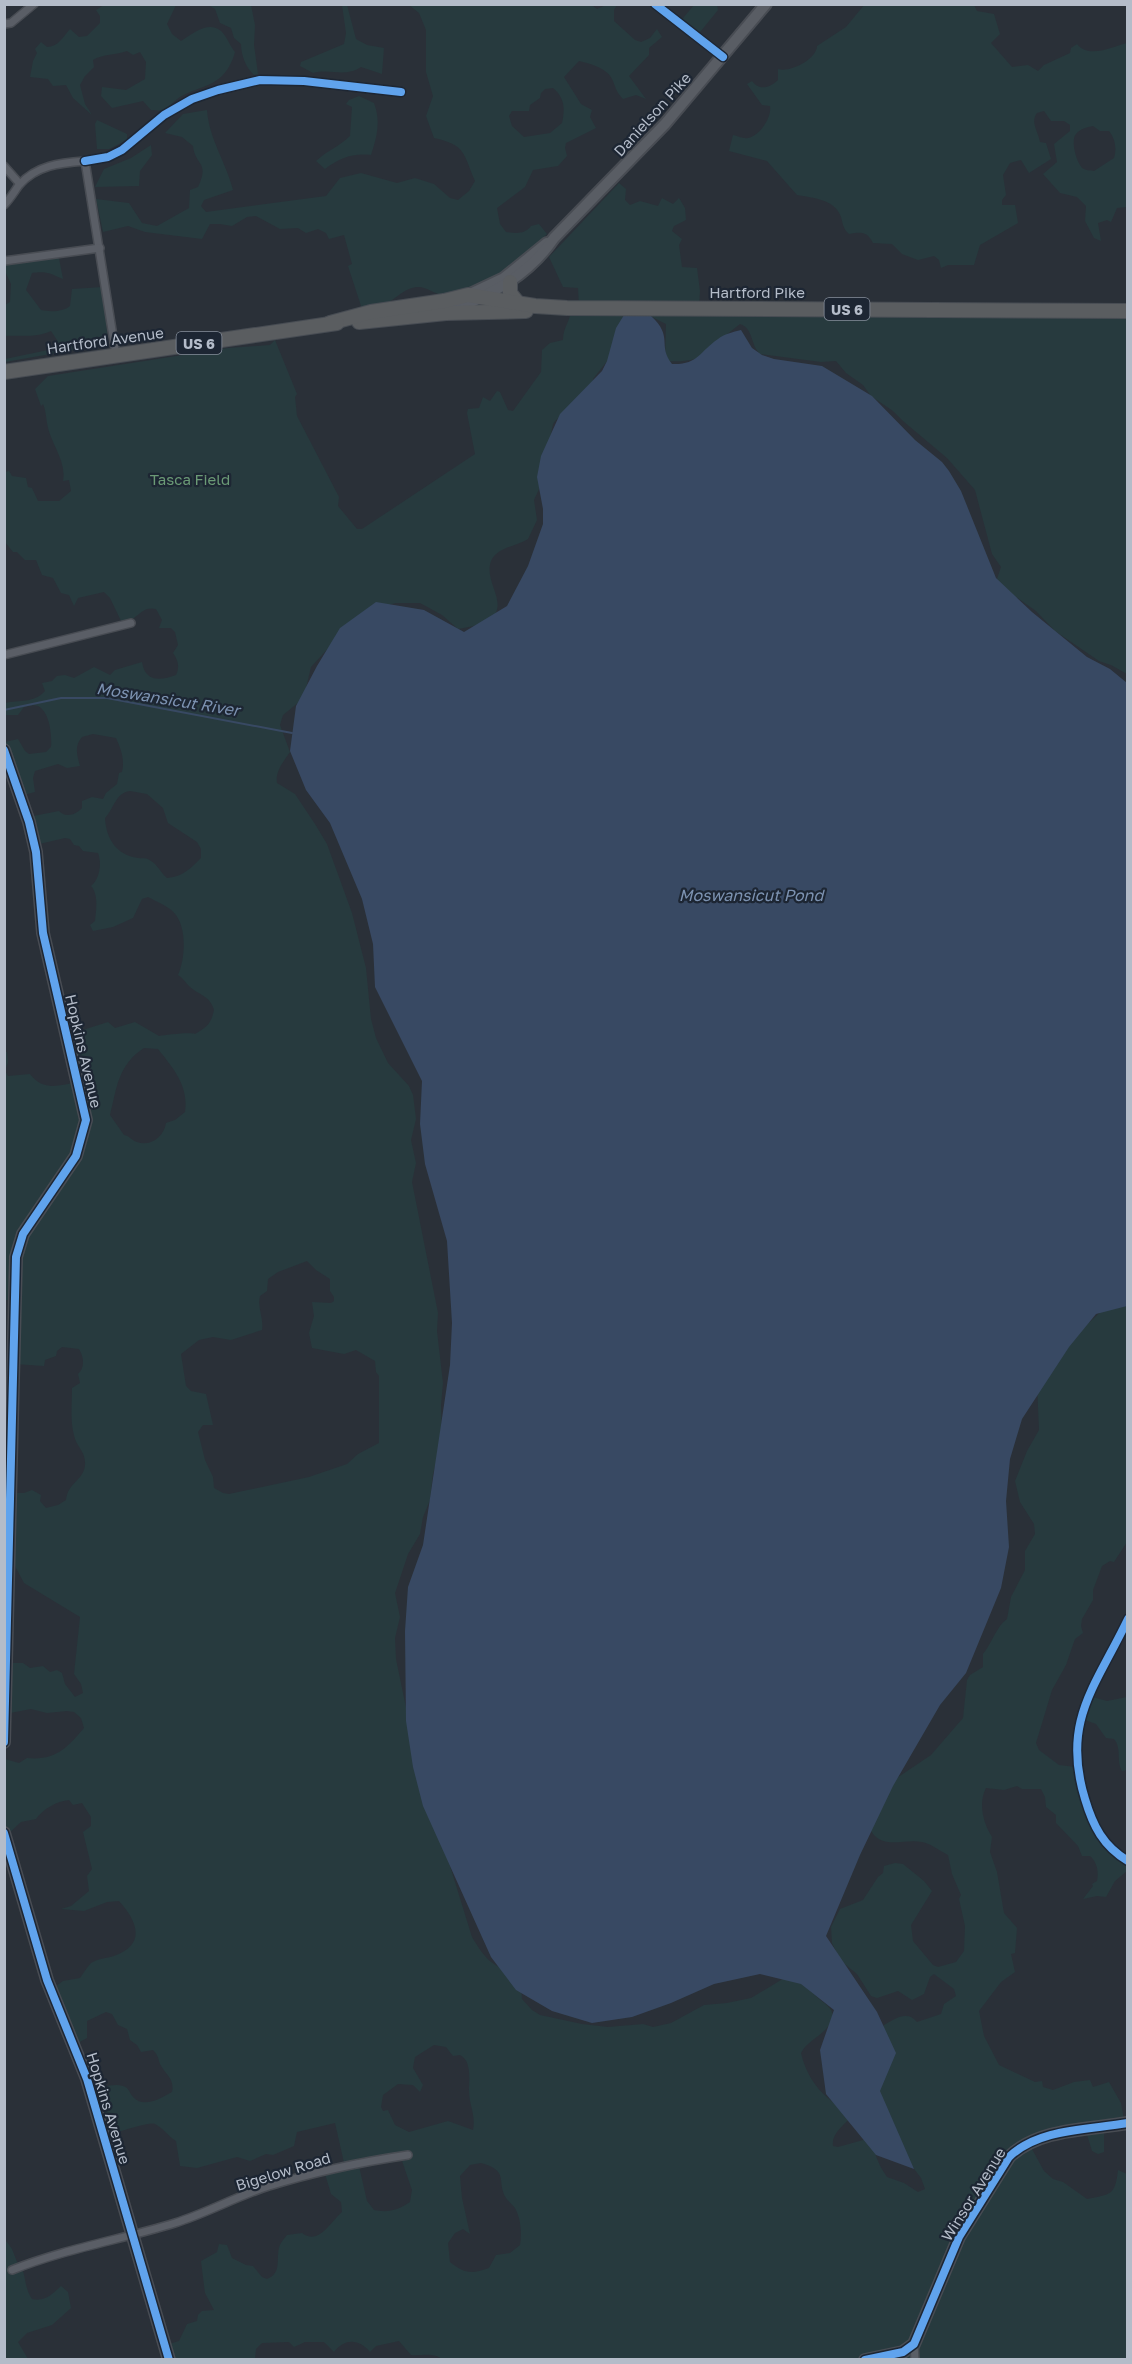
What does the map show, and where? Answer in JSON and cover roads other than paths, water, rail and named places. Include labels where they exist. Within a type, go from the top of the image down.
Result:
[{"type":"highway","points":[[510,282],[510,292],[518,303]]},
{"type":"highway","name":"Hartford Pike","points":[[281,331],[468,295],[567,308]]},
{"type":"highway","name":"Hartford Pike","points":[[330,323],[446,313],[567,308],[1128,311]]},
{"type":"highway","name":"Hartford Avenue","points":[[4,372],[281,331]]},
{"type":"street","points":[[4,24],[11,23],[34,4]]},
{"type":"street","points":[[655,4],[723,57]]},
{"type":"street","name":"Danielson Pike","points":[[468,295],[504,278],[554,238],[665,124],[766,4]]},
{"type":"street","points":[[4,205],[20,184],[39,168],[108,157],[122,150],[164,115],[192,99],[218,90],[260,80],[304,81],[401,92]]},
{"type":"street","points":[[85,161],[116,355]]},
{"type":"street","points":[[4,166],[20,184]]},
{"type":"street","name":"Danielson Pike","points":[[446,313],[483,298],[510,282],[543,255],[554,238]]},
{"type":"street","points":[[4,261],[100,248]]},
{"type":"street","points":[[4,655],[132,623]]},
{"type":"street","name":"Hopkins Avenue","points":[[4,750],[29,822],[36,852],[43,933],[86,1120],[76,1156],[24,1234],[16,1257],[4,1742]]},
{"type":"street","points":[[1128,1619],[1092,1685],[1076,1734],[1076,1761],[1080,1785],[1096,1829],[1107,1846],[1128,1861]]},
{"type":"street","name":"Hopkins Avenue","points":[[4,1833],[47,1980],[87,2079],[170,2360]]},
{"type":"street","name":"Winsor Avenue","points":[[915,2344],[959,2237],[1009,2157],[1020,2146],[1034,2139],[1128,2123]]},
{"type":"street","name":"Bigelow Road","points":[[12,2270],[44,2257],[176,2223],[269,2186],[343,2167],[408,2155]]},
{"type":"street","points":[[865,2360],[903,2352],[915,2344]]},
{"type":"street","points":[[915,2344],[915,2360]]},
{"type":"water","name":"Moswansicut Pond","points":[[624,315],[651,316],[658,323],[664,335],[666,351],[672,364],[693,360],[720,337],[741,330],[752,348],[762,355],[822,366],[872,396],[949,471],[961,491],[996,578],[1032,612],[1087,657],[1110,669],[1127,683],[1127,1306],[1096,1314],[1069,1347],[1022,1419],[1010,1459],[1006,1501],[1009,1547],[1001,1588],[966,1673],[940,1705],[893,1786],[860,1855],[826,1936],[877,2012],[896,2053],[880,2091],[914,2169],[876,2155],[826,2094],[820,2050],[834,2010],[801,1984],[760,1974],[714,1984],[632,2017],[592,2023],[552,2011],[516,1990],[491,1957],[423,1806],[413,1767],[406,1721],[405,1631],[408,1587],[423,1545],[450,1365],[452,1323],[447,1241],[425,1164],[420,1124],[422,1081],[375,987],[373,944],[362,899],[330,823],[306,790],[290,751],[296,706],[340,628],[376,602],[424,610],[464,632],[507,606],[528,566],[543,524],[543,509],[537,477],[541,456],[560,414],[602,371],[616,328]]},
{"type":"waterway","name":"Moswansicut River","points":[[4,710],[61,698],[107,698],[292,733]]},
{"type":"park label","name":"Tasca Field","points":[[190,479]]}]
